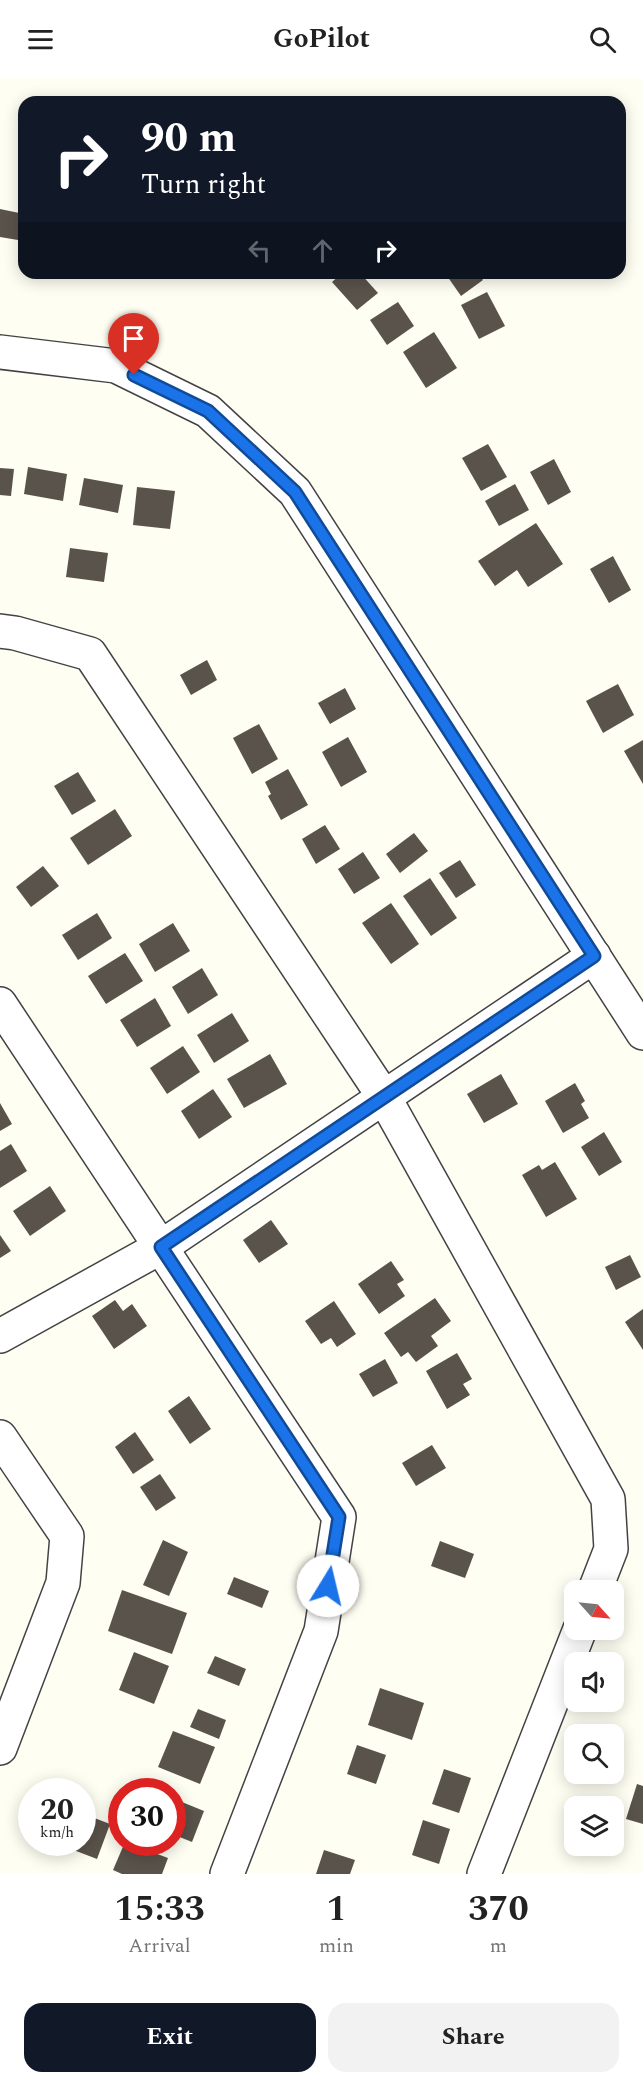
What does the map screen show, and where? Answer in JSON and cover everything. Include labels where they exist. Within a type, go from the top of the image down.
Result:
[{"type":"street","points":[[0,352],[116,366],[208,411],[295,492],[643,1033]]},
{"type":"street","points":[[0,631],[90,654],[384,1097],[608,1499],[611,1550],[599,1580]]},
{"type":"street","points":[[0,1336],[161,1247],[594,956]]},
{"type":"street","points":[[0,1004],[339,1517],[321,1631],[227,1874]]},
{"type":"street","points":[[0,1437],[67,1536],[63,1583],[0,1748]]},
{"type":"street","points":[[484,1874],[576,1640]]},
{"type":"building","points":[[0,209],[18,213],[18,240],[0,237]]},
{"type":"building","points":[[335,279],[365,279],[378,293],[357,310],[332,282]]},
{"type":"building","points":[[449,279],[482,279],[483,280],[461,296]]},
{"type":"building","points":[[487,292],[505,326],[479,339],[461,305]]},
{"type":"building","points":[[398,302],[414,326],[387,345],[370,320]]},
{"type":"building","points":[[434,332],[457,368],[426,388],[403,352]]},
{"type":"building","points":[[488,444],[507,477],[481,491],[462,458]]},
{"type":"building","points":[[554,459],[571,492],[548,505],[530,472]]},
{"type":"building","points":[[28,467],[67,474],[63,501],[24,494]]},
{"type":"building","points":[[0,468],[14,469],[11,496],[0,495]]},
{"type":"building","points":[[84,478],[123,485],[118,513],[79,505]]},
{"type":"building","points":[[515,484],[529,510],[499,526],[485,501]]},
{"type":"building","points":[[137,487],[175,491],[170,529],[133,525]]},
{"type":"building","points":[[536,523],[563,564],[528,587],[517,570],[495,586],[478,561]]},
{"type":"building","points":[[70,548],[108,553],[104,582],[66,577]]},
{"type":"building","points":[[613,556],[631,590],[609,603],[590,569]]},
{"type":"building","points":[[207,660],[217,680],[191,695],[180,675]]},
{"type":"building","points":[[618,684],[634,715],[603,733],[586,701]]},
{"type":"building","points":[[345,688],[356,709],[330,724],[318,703]]},
{"type":"building","points":[[259,724],[278,759],[252,774],[233,738]]},
{"type":"building","points":[[348,737],[367,772],[341,787],[322,752]]},
{"type":"building","points":[[643,740],[643,784],[624,751]]},
{"type":"building","points":[[288,769],[308,805],[281,820],[268,796],[271,794],[265,782]]},
{"type":"building","points":[[78,772],[96,801],[72,815],[54,786]]},
{"type":"building","points":[[115,809],[132,836],[88,865],[70,838]]},
{"type":"building","points":[[325,825],[340,849],[316,864],[302,839]]},
{"type":"building","points":[[414,833],[428,851],[400,873],[386,854]]},
{"type":"building","points":[[363,852],[380,878],[354,894],[338,869]]},
{"type":"building","points":[[460,860],[476,885],[456,898],[439,873]]},
{"type":"building","points":[[43,866],[59,886],[31,907],[16,887]]},
{"type":"building","points":[[430,878],[457,918],[431,936],[403,896]]},
{"type":"building","points":[[391,903],[419,944],[391,964],[362,923]]},
{"type":"building","points":[[97,913],[112,938],[78,960],[62,935]]},
{"type":"building","points":[[173,923],[190,951],[155,972],[139,944]]},
{"type":"building","points":[[125,953],[143,981],[106,1004],[88,976]]},
{"type":"building","points":[[202,968],[218,995],[188,1014],[172,987]]},
{"type":"building","points":[[155,998],[171,1026],[137,1047],[120,1020]]},
{"type":"building","points":[[232,1013],[249,1041],[214,1063],[197,1035]]},
{"type":"building","points":[[183,1046],[200,1072],[167,1094],[150,1068]]},
{"type":"building","points":[[270,1054],[287,1084],[244,1108],[227,1079]]},
{"type":"building","points":[[501,1074],[518,1104],[484,1123],[467,1094]]},
{"type":"building","points":[[575,1083],[585,1101],[581,1104],[589,1118],[563,1133],[545,1101]]},
{"type":"building","points":[[213,1089],[232,1117],[199,1139],[181,1111]]},
{"type":"building","points":[[0,1103],[12,1124],[0,1131]]},
{"type":"building","points":[[604,1132],[622,1162],[599,1176],[581,1147]]},
{"type":"building","points":[[11,1144],[27,1171],[0,1188],[0,1151]]},
{"type":"building","points":[[555,1162],[577,1199],[546,1217],[522,1175],[539,1165],[542,1170]]},
{"type":"building","points":[[50,1186],[66,1211],[30,1236],[13,1211]]},
{"type":"building","points":[[271,1220],[288,1244],[259,1263],[243,1240]]},
{"type":"building","points":[[0,1235],[11,1251],[0,1258]]},
{"type":"building","points":[[630,1255],[641,1277],[616,1290],[605,1267]]},
{"type":"building","points":[[391,1261],[404,1280],[397,1284],[405,1296],[379,1314],[358,1284]]},
{"type":"building","points":[[435,1298],[451,1321],[431,1336],[438,1346],[416,1362],[408,1352],[401,1357],[384,1333]]},
{"type":"building","points":[[115,1300],[123,1311],[132,1304],[147,1326],[114,1349],[92,1316]]},
{"type":"building","points":[[334,1301],[356,1334],[337,1347],[331,1338],[321,1344],[305,1321]]},
{"type":"building","points":[[643,1309],[643,1350],[625,1322]]},
{"type":"building","points":[[457,1353],[472,1379],[463,1384],[470,1395],[447,1409],[426,1371]]},
{"type":"building","points":[[385,1359],[398,1383],[373,1397],[359,1374]]},
{"type":"building","points":[[189,1396],[211,1429],[190,1444],[168,1411]]},
{"type":"building","points":[[135,1432],[154,1460],[133,1474],[115,1447]]},
{"type":"building","points":[[432,1445],[446,1468],[416,1486],[402,1463]]},
{"type":"building","points":[[160,1474],[176,1498],[156,1511],[140,1487]]},
{"type":"building","points":[[163,1540],[188,1552],[169,1596],[143,1585]]},
{"type":"building","points":[[440,1541],[474,1554],[465,1578],[431,1566]]},
{"type":"building","points":[[234,1577],[269,1591],[262,1608],[227,1594]]},
{"type":"building","points":[[122,1590],[187,1613],[172,1654],[108,1631]]},
{"type":"building","points":[[134,1652],[169,1666],[154,1704],[119,1690]]},
{"type":"building","points":[[215,1656],[246,1669],[239,1686],[207,1673]]},
{"type":"building","points":[[380,1688],[424,1703],[412,1740],[368,1725]]},
{"type":"building","points":[[198,1709],[226,1720],[219,1739],[190,1727]]},
{"type":"building","points":[[173,1731],[215,1747],[200,1784],[158,1767]]},
{"type":"building","points":[[357,1745],[386,1755],[376,1784],[347,1774]]},
{"type":"building","points":[[444,1769],[471,1778],[459,1813],[432,1804]]},
{"type":"building","points":[[637,1784],[643,1786],[643,1824],[626,1819]]},
{"type":"building","points":[[186,1804],[204,1811],[192,1842],[186,1840]]},
{"type":"building","points":[[96,1819],[108,1823],[108,1829],[97,1859],[89,1856],[96,1856]]},
{"type":"building","points":[[423,1820],[450,1829],[439,1864],[412,1855]]},
{"type":"building","points":[[324,1850],[355,1860],[350,1874],[316,1874]]},
{"type":"building","points":[[119,1856],[168,1858],[162,1874],[122,1874],[113,1870]]},
{"type":"route","points":[[134,375],[208,411],[295,492],[594,956],[161,1247],[339,1517],[328,1586]]}]
